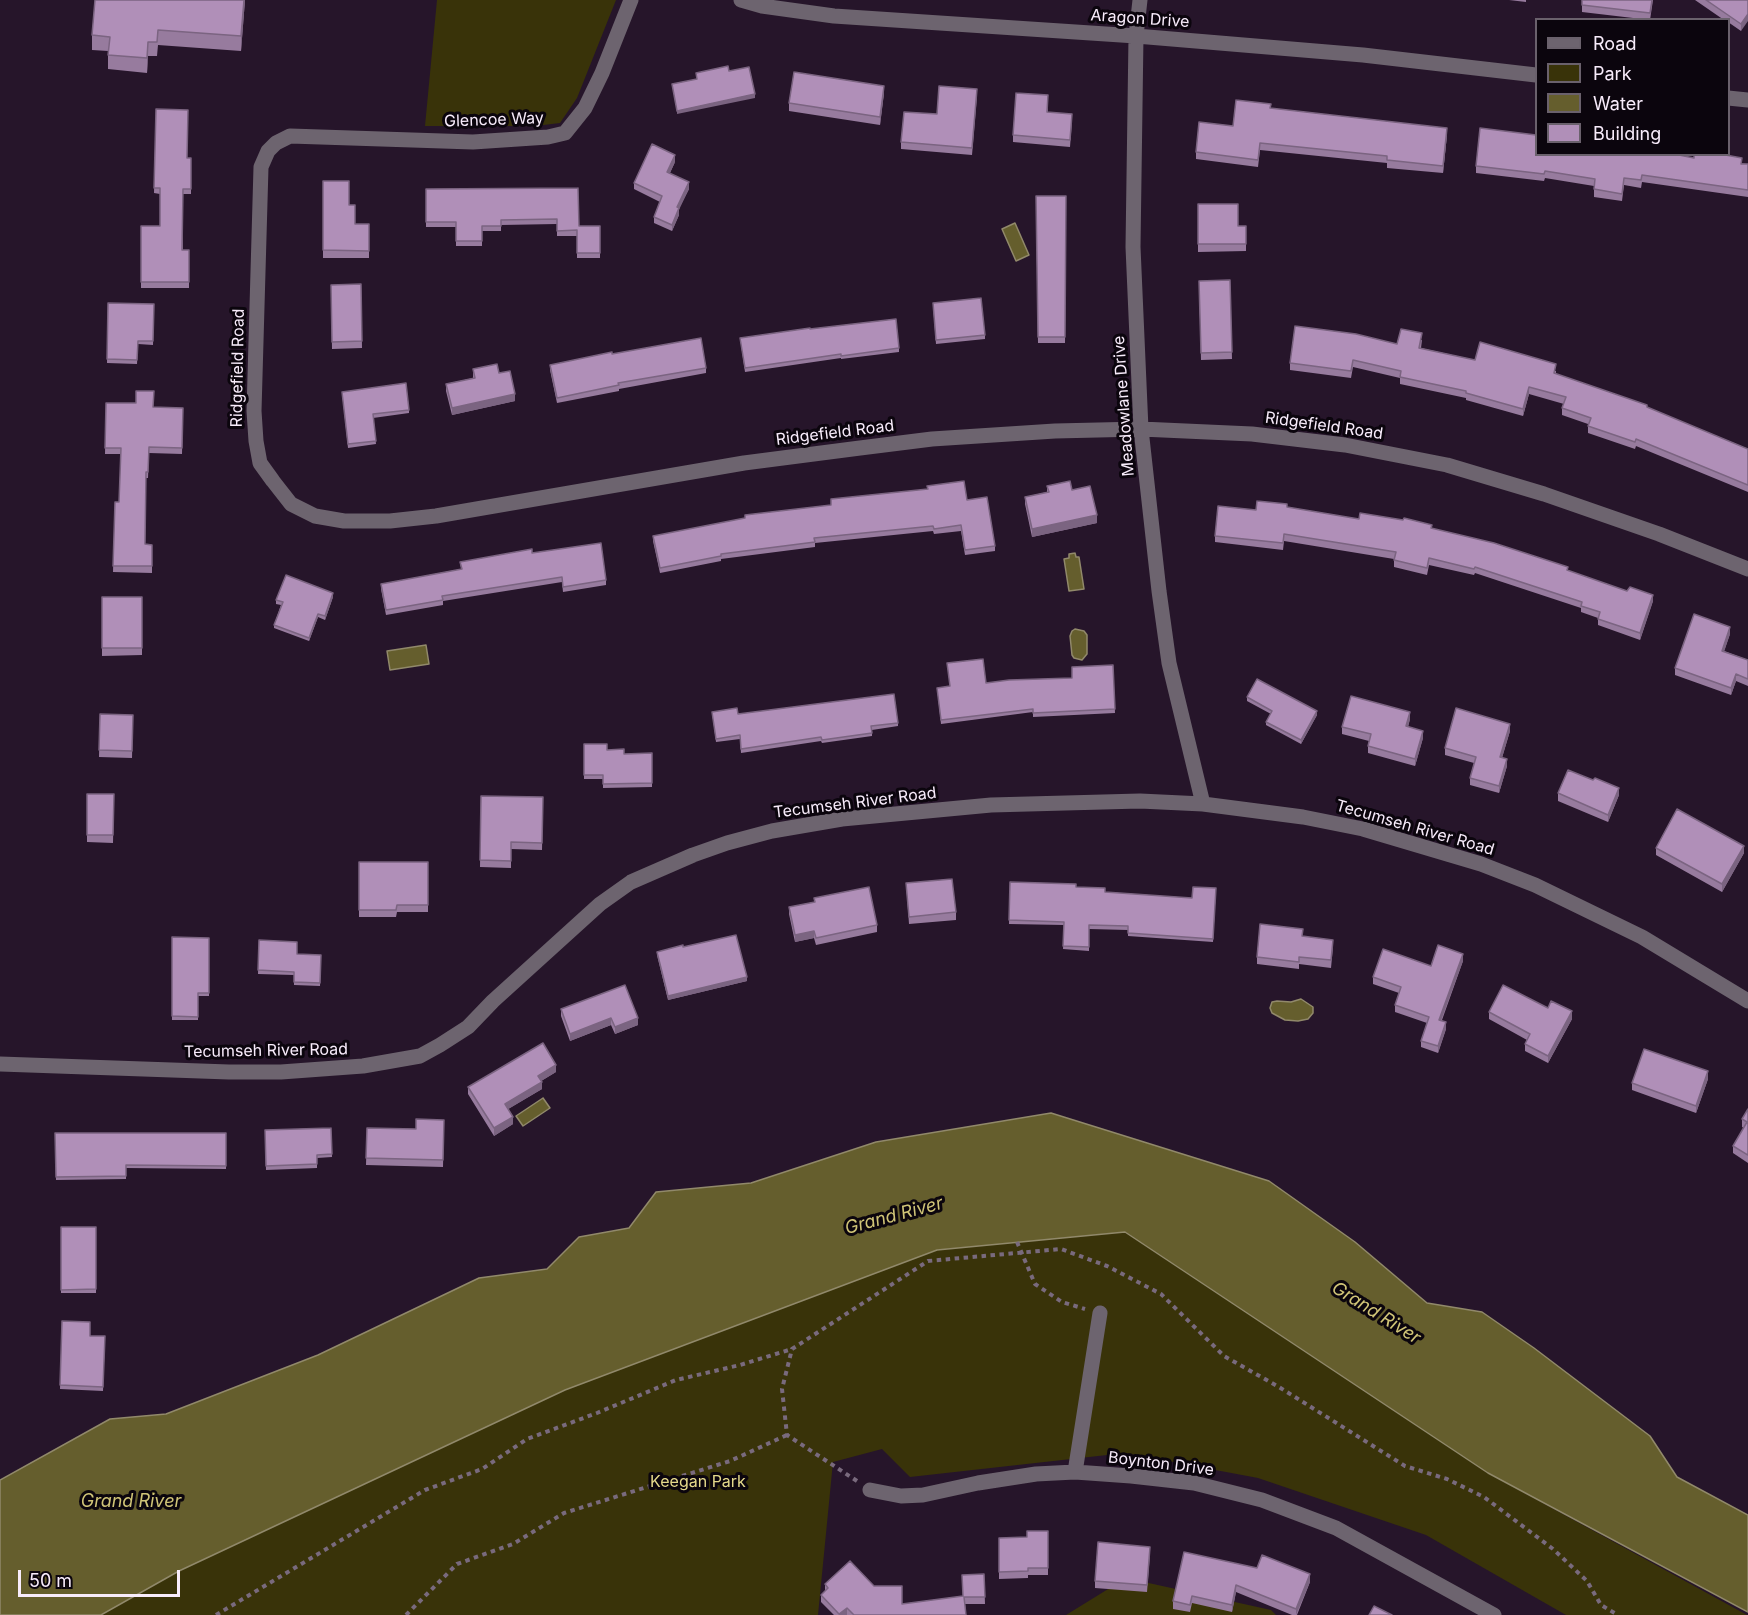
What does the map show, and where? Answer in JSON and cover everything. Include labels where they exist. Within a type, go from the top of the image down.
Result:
[{"type":"street","name":"Glencoe Way","points":[[276,142],[290,136],[473,142],[548,138],[565,133],[585,108],[602,73],[631,0]]},
{"type":"street","name":"Aragon Drive","points":[[741,0],[762,6],[834,16],[1136,36],[1363,55],[1535,75]]},
{"type":"street","name":"Meadowlane Drive","points":[[1140,0],[1136,36],[1133,247],[1141,429],[1169,663],[1203,804]]},
{"type":"street","points":[[1730,98],[1748,100]]},
{"type":"street","name":"Ridgefield Road","points":[[276,142],[261,166],[254,411],[256,441],[260,463],[291,504],[315,516],[344,521],[390,521],[436,516],[733,465],[860,448],[1055,431],[1141,429],[1252,434],[1345,445],[1447,465],[1544,494],[1659,534],[1748,569]]},
{"type":"street","name":"Tecumseh River Road","points":[[0,1064],[229,1072],[320,1070],[363,1066],[420,1056],[468,1027],[493,1001],[600,904],[631,882],[693,855],[772,831],[842,819],[992,805],[1140,801],[1203,804],[1363,829],[1481,864],[1535,885],[1642,937],[1748,1001]]},
{"type":"street","points":[[1075,1472],[1100,1313]]},
{"type":"street","name":"Boynton Drive","points":[[870,1490],[901,1496],[923,1495],[1036,1474],[1075,1472],[1194,1483],[1262,1500],[1336,1528],[1494,1615]]},
{"type":"path","points":[[1017,1242],[1035,1284],[1062,1302],[1100,1313]]},
{"type":"path","points":[[216,1615],[425,1490],[482,1469],[526,1439],[676,1380],[740,1365],[792,1349],[928,1262],[1022,1251],[1061,1249],[1107,1266],[1161,1294],[1224,1356],[1279,1387],[1405,1466],[1447,1479],[1484,1497],[1553,1549],[1587,1581],[1601,1605],[1618,1615]]},
{"type":"path","points":[[787,1435],[782,1389],[792,1349]]},
{"type":"path","points":[[787,1435],[870,1490]]},
{"type":"path","points":[[406,1615],[457,1564],[513,1544],[564,1513],[730,1461],[787,1435]]},
{"type":"green space","points":[[437,0],[616,0],[577,98],[560,123],[535,126],[425,126]]},
{"type":"green space","name":"Keegan Park","points":[[1125,1232],[1488,1473],[1747,1615],[1566,1615],[1426,1535],[1258,1478],[1125,1453],[910,1477],[882,1449],[833,1462],[818,1615],[101,1615],[179,1571],[565,1390],[937,1250]]},
{"type":"green space","points":[[1126,1578],[1271,1610],[1276,1615],[1066,1615]]},
{"type":"water","points":[[1015,223],[1029,255],[1016,261],[1002,229]]},
{"type":"water","points":[[1075,553],[1076,557],[1079,557],[1084,589],[1069,591],[1064,559],[1069,558],[1069,554]]},
{"type":"water","points":[[1075,629],[1084,631],[1087,635],[1087,654],[1082,660],[1072,655],[1070,636]]},
{"type":"water","points":[[426,645],[429,664],[390,670],[387,651]]},
{"type":"water","points":[[1301,999],[1313,1007],[1313,1013],[1308,1019],[1285,1020],[1272,1013],[1270,1008],[1272,1002],[1291,1002]]},
{"type":"water","points":[[543,1098],[550,1108],[523,1126],[516,1116]]},
{"type":"water","name":"Grand River","points":[[1051,1113],[1269,1181],[1355,1242],[1427,1303],[1482,1312],[1534,1348],[1650,1436],[1677,1477],[1748,1515],[1748,1612],[1488,1473],[1125,1232],[937,1250],[565,1390],[179,1571],[101,1615],[0,1615],[0,1480],[110,1419],[166,1414],[318,1355],[479,1278],[547,1269],[579,1237],[629,1228],[656,1192],[751,1183],[876,1142]]},
{"type":"building","points":[[95,0],[244,0],[241,36],[158,30],[157,42],[148,42],[147,58],[108,55],[110,37],[92,35]]},
{"type":"building","points":[[1582,0],[1652,0],[1650,13],[1582,5]]},
{"type":"building","points":[[1706,0],[1748,0],[1748,14],[1741,24]]},
{"type":"building","points":[[728,66],[729,71],[749,67],[755,94],[677,111],[672,84],[697,79],[696,73]]},
{"type":"building","points":[[794,72],[884,86],[880,117],[789,103]]},
{"type":"building","points":[[939,86],[977,89],[972,148],[901,142],[904,112],[937,114]]},
{"type":"building","points":[[1016,93],[1048,95],[1047,112],[1072,114],[1070,140],[1013,135]]},
{"type":"building","points":[[1236,100],[1271,104],[1270,108],[1447,128],[1443,166],[1387,160],[1387,156],[1260,143],[1258,160],[1196,152],[1199,122],[1233,126]]},
{"type":"building","points":[[156,109],[188,110],[187,158],[191,158],[191,189],[183,189],[182,250],[189,250],[189,282],[141,282],[141,226],[160,226],[160,188],[154,188]]},
{"type":"building","points":[[1480,128],[1535,135],[1535,156],[1684,156],[1694,158],[1694,156],[1730,156],[1742,158],[1741,164],[1748,164],[1748,190],[1642,175],[1641,180],[1624,178],[1622,194],[1594,189],[1595,179],[1545,171],[1544,174],[1476,166]]},
{"type":"building","points":[[652,144],[675,155],[667,172],[689,182],[677,207],[679,208],[672,225],[654,217],[662,196],[634,183]]},
{"type":"building","points":[[323,181],[349,181],[349,205],[355,205],[355,224],[369,224],[369,251],[323,250]]},
{"type":"building","points":[[578,188],[579,226],[600,226],[600,253],[577,253],[577,230],[557,231],[557,219],[501,220],[501,226],[482,226],[482,241],[456,241],[456,222],[426,222],[426,189]]},
{"type":"building","points":[[1036,196],[1066,196],[1065,337],[1038,337]]},
{"type":"building","points":[[1198,204],[1238,204],[1238,226],[1246,226],[1246,244],[1198,244]]},
{"type":"building","points":[[1230,280],[1232,352],[1201,353],[1199,281]]},
{"type":"building","points":[[361,284],[362,341],[332,342],[331,285]]},
{"type":"building","points":[[981,298],[985,335],[936,340],[933,303]]},
{"type":"building","points":[[108,303],[154,304],[153,341],[138,341],[137,360],[107,359]]},
{"type":"building","points":[[896,319],[899,348],[745,368],[740,338]]},
{"type":"building","points":[[1295,326],[1356,334],[1397,344],[1401,329],[1422,333],[1419,348],[1475,360],[1480,342],[1556,364],[1554,373],[1647,405],[1647,407],[1748,449],[1748,485],[1636,439],[1635,442],[1588,426],[1591,418],[1562,408],[1566,397],[1529,387],[1523,409],[1466,393],[1466,391],[1400,377],[1401,371],[1353,360],[1351,371],[1290,363]]},
{"type":"building","points":[[701,338],[706,368],[618,383],[619,385],[557,398],[550,365],[612,352],[612,354]]},
{"type":"building","points":[[497,364],[499,373],[510,371],[515,394],[452,408],[446,384],[475,378],[473,369]]},
{"type":"building","points":[[406,383],[409,410],[373,414],[376,441],[348,444],[342,392]]},
{"type":"building","points":[[136,391],[154,391],[153,407],[183,408],[182,448],[149,447],[148,472],[146,472],[145,544],[152,545],[152,566],[113,566],[115,502],[119,502],[121,448],[105,448],[106,403],[136,403]]},
{"type":"building","points":[[964,481],[967,500],[987,497],[995,546],[965,550],[961,525],[934,529],[933,526],[814,538],[815,542],[721,554],[721,556],[660,568],[653,536],[745,518],[745,515],[831,505],[831,499],[928,489],[927,486]]},
{"type":"building","points":[[1070,481],[1072,490],[1090,486],[1097,515],[1032,529],[1025,497],[1049,492],[1047,486]]},
{"type":"building","points":[[1257,501],[1287,504],[1287,507],[1359,519],[1360,513],[1403,520],[1404,518],[1432,525],[1431,528],[1494,543],[1568,567],[1567,570],[1627,591],[1630,587],[1653,595],[1640,633],[1598,619],[1600,612],[1581,606],[1582,602],[1475,567],[1474,569],[1429,558],[1427,568],[1394,560],[1396,552],[1284,534],[1283,543],[1215,536],[1218,506],[1256,510]]},
{"type":"building","points":[[601,543],[606,580],[563,587],[562,577],[442,596],[443,600],[386,610],[381,584],[462,569],[460,562],[532,549],[532,553]]},
{"type":"building","points":[[286,575],[333,593],[325,616],[318,614],[309,638],[274,625],[283,602],[276,600]]},
{"type":"building","points":[[102,597],[142,597],[142,648],[102,648]]},
{"type":"building","points":[[1694,614],[1730,627],[1722,651],[1748,660],[1748,679],[1736,674],[1731,688],[1675,668]]},
{"type":"building","points":[[983,659],[986,683],[1072,678],[1072,667],[1113,665],[1115,709],[1033,713],[1033,709],[941,720],[937,688],[950,686],[947,663]]},
{"type":"building","points":[[1257,679],[1317,711],[1301,740],[1266,722],[1272,711],[1247,697]]},
{"type":"building","points":[[894,694],[898,723],[871,726],[872,733],[822,740],[821,737],[741,749],[740,735],[716,739],[712,712],[737,708],[738,714]]},
{"type":"building","points":[[1351,696],[1410,712],[1406,726],[1423,731],[1415,759],[1368,746],[1371,734],[1342,727]]},
{"type":"building","points":[[1456,708],[1510,724],[1500,757],[1507,759],[1499,786],[1470,778],[1476,757],[1445,748]]},
{"type":"building","points":[[100,714],[133,715],[132,751],[99,750]]},
{"type":"building","points":[[584,744],[607,744],[607,750],[624,749],[624,754],[652,753],[652,783],[603,784],[603,775],[584,775]]},
{"type":"building","points":[[1568,770],[1619,788],[1608,815],[1558,793]]},
{"type":"building","points":[[87,794],[114,794],[113,835],[87,835]]},
{"type":"building","points":[[481,796],[543,797],[542,843],[511,842],[511,861],[480,860]]},
{"type":"building","points":[[1677,809],[1744,846],[1722,884],[1656,848]]},
{"type":"building","points":[[359,862],[428,862],[428,905],[397,905],[396,910],[359,910]]},
{"type":"building","points":[[952,879],[956,912],[909,917],[906,883]]},
{"type":"building","points":[[1010,882],[1076,884],[1076,887],[1105,888],[1105,892],[1192,898],[1193,887],[1216,888],[1213,939],[1128,933],[1128,926],[1089,925],[1089,947],[1063,946],[1064,922],[1009,920]]},
{"type":"building","points":[[869,887],[877,925],[816,938],[814,931],[795,935],[789,907],[815,902],[814,898]]},
{"type":"building","points":[[1260,924],[1303,929],[1302,936],[1333,940],[1331,960],[1299,957],[1299,962],[1257,957]]},
{"type":"building","points":[[736,935],[747,977],[668,996],[657,952]]},
{"type":"building","points":[[172,937],[209,938],[209,993],[198,993],[198,1017],[172,1016]]},
{"type":"building","points":[[259,940],[297,942],[297,954],[321,955],[320,983],[294,982],[294,972],[258,970]]},
{"type":"building","points":[[1438,945],[1463,954],[1439,1020],[1446,1022],[1438,1046],[1421,1041],[1429,1017],[1395,1005],[1401,987],[1373,977],[1383,949],[1431,966]]},
{"type":"building","points":[[625,985],[638,1018],[615,1027],[611,1018],[570,1034],[561,1009]]},
{"type":"building","points":[[1503,985],[1548,1008],[1551,1001],[1572,1011],[1548,1056],[1525,1044],[1530,1034],[1489,1012]]},
{"type":"building","points":[[543,1043],[556,1065],[538,1076],[542,1082],[505,1104],[513,1117],[494,1128],[468,1087]]},
{"type":"building","points":[[1644,1049],[1708,1071],[1696,1106],[1632,1083]]},
{"type":"building","points":[[1748,1109],[1748,1155],[1733,1146],[1747,1122],[1742,1119]]},
{"type":"building","points":[[416,1119],[444,1120],[443,1160],[366,1158],[367,1128],[416,1129]]},
{"type":"building","points":[[331,1128],[332,1154],[317,1155],[317,1164],[266,1166],[265,1130]]},
{"type":"building","points":[[55,1133],[226,1133],[226,1166],[126,1165],[126,1176],[56,1177]]},
{"type":"building","points":[[61,1227],[96,1227],[96,1289],[61,1290]]},
{"type":"building","points":[[62,1321],[90,1322],[90,1336],[105,1336],[103,1387],[60,1385]]},
{"type":"building","points":[[1027,1531],[1048,1531],[1048,1568],[999,1572],[999,1538],[1027,1537]]},
{"type":"building","points":[[1098,1542],[1150,1547],[1147,1585],[1095,1581]]},
{"type":"building","points":[[1184,1552],[1257,1568],[1262,1555],[1310,1574],[1296,1609],[1236,1585],[1232,1605],[1192,1596],[1190,1605],[1173,1601]]},
{"type":"building","points":[[850,1561],[874,1586],[902,1586],[902,1604],[963,1596],[962,1575],[984,1574],[985,1597],[964,1597],[966,1615],[854,1615],[847,1608],[839,1614],[821,1595],[828,1588],[825,1584]]},
{"type":"building","points":[[1374,1606],[1392,1615],[1369,1615]]}]
